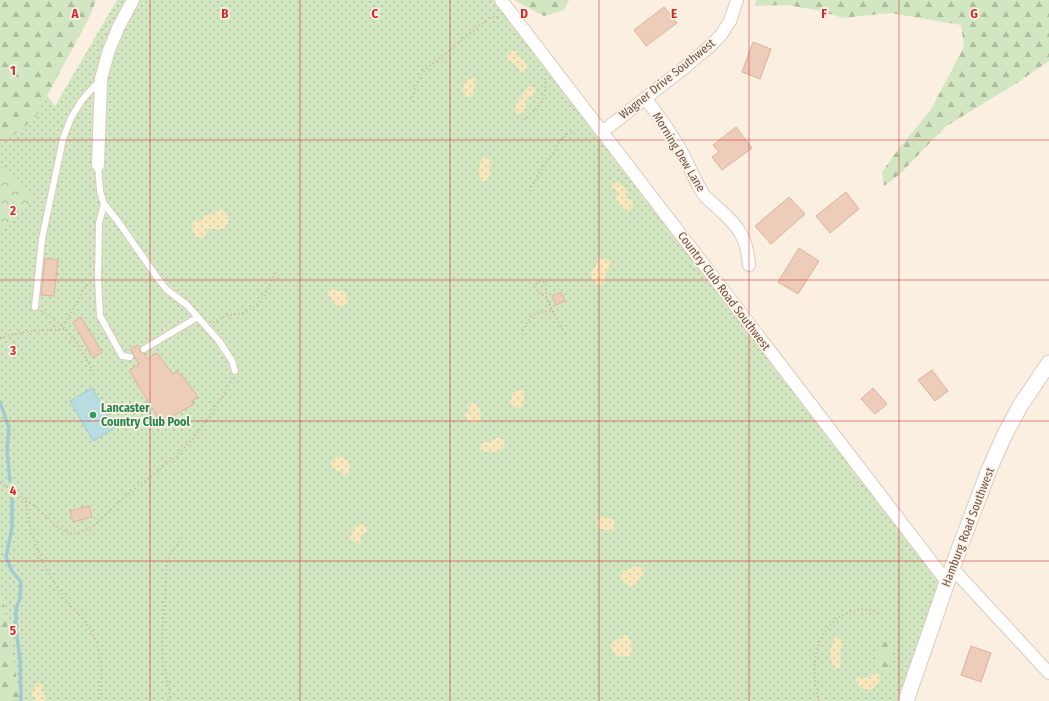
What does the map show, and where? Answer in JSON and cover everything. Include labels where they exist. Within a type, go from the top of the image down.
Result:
[{"type":"street","points":[[98,165],[101,79],[109,50],[119,26],[133,0]]},
{"type":"street","name":"Country Club Road Southwest","points":[[501,0],[946,582]]},
{"type":"street","name":"Wagner Drive Southwest","points":[[602,132],[709,47],[721,35],[730,21],[738,0]]},
{"type":"street","name":"Morning Dew Lane","points":[[645,98],[681,150],[696,181],[705,195],[740,231],[747,247],[749,265]]},
{"type":"street","name":"Hamburg Road Southwest","points":[[906,701],[946,582],[989,470],[1004,436],[1020,406],[1049,363]]},
{"type":"street","points":[[952,568],[1049,673]]},
{"type":"lane","points":[[35,307],[42,239],[63,140],[71,118],[82,100],[101,79]]},
{"type":"lane","points":[[98,165],[100,191],[104,204],[159,280],[168,290],[187,305],[219,341],[232,360],[235,371]]},
{"type":"lane","points":[[104,204],[99,223],[98,279],[100,316],[122,356],[130,357]]},
{"type":"lane","points":[[144,349],[198,317]]},
{"type":"path","points":[[412,101],[414,88],[426,69],[489,18],[498,17],[502,20]]},
{"type":"path","points":[[524,120],[537,108],[542,101],[545,92],[546,85],[544,76],[540,70]]},
{"type":"path","points":[[530,191],[538,175],[562,139],[567,134],[572,132]]},
{"type":"path","points":[[208,328],[222,317],[245,312],[253,308],[258,303],[272,280],[276,270]]},
{"type":"path","points":[[61,325],[74,310],[89,282],[98,279]]},
{"type":"path","points":[[546,297],[538,293],[536,290],[535,286],[537,282],[541,281],[546,284],[546,297],[566,334]]},
{"type":"path","points":[[35,307],[65,329],[79,347],[94,373]]},
{"type":"path","points":[[522,335],[526,323],[532,316],[537,313],[553,312]]},
{"type":"path","points":[[0,338],[23,332],[65,329]]},
{"type":"path","points":[[0,483],[34,505],[56,526],[74,534],[84,531],[93,526],[127,495],[178,455],[210,416],[225,392],[235,371]]},
{"type":"path","points":[[26,501],[31,531],[42,559],[67,602],[88,625],[97,643],[101,665],[99,701]]},
{"type":"path","points":[[168,701],[170,697],[163,662],[162,640],[167,562],[171,552],[183,536]]},
{"type":"path","points":[[819,701],[814,680],[814,670],[818,646],[826,628],[833,621],[851,611],[866,609],[873,610],[878,613]]},
{"type":"green space","points":[[0,0],[96,0],[89,18],[35,118],[0,146]]},
{"type":"green space","points":[[117,0],[501,0],[947,582],[906,701],[0,701],[0,122],[42,89],[55,106]]},
{"type":"green space","points":[[514,0],[569,0],[564,10],[544,16]]},
{"type":"green space","points":[[756,0],[1049,0],[1049,61],[1017,83],[945,127],[900,174],[884,186],[882,172],[900,147],[930,111],[964,47],[961,25],[890,13],[843,18],[816,10],[787,5],[755,6]]},
{"type":"green space","points":[[0,164],[33,199],[0,231]]},
{"type":"green space","points":[[0,588],[18,687],[23,701],[0,701]]},
{"type":"green space","points":[[886,641],[890,642],[893,648],[891,658],[887,661],[889,669],[884,671],[878,668],[877,657],[881,646]]},
{"type":"sand","points":[[513,50],[516,51],[517,57],[522,59],[527,66],[527,69],[523,72],[520,72],[516,66],[507,59],[508,54]]},
{"type":"sand","points":[[474,77],[476,79],[473,95],[469,98],[464,92],[463,86],[467,81]]},
{"type":"sand","points":[[530,86],[534,87],[535,93],[527,99],[524,111],[517,114],[515,111],[516,105]]},
{"type":"sand","points":[[485,157],[492,162],[489,167],[491,172],[487,180],[484,182],[480,178],[479,172],[481,160]]},
{"type":"sand","points":[[615,182],[618,182],[625,188],[628,193],[625,198],[630,198],[633,203],[633,207],[628,211],[624,210],[615,198],[619,193],[612,188],[612,185]]},
{"type":"sand","points":[[219,209],[228,216],[228,223],[226,226],[218,229],[209,228],[205,236],[202,238],[196,237],[192,228],[193,222],[195,220],[201,221],[205,215],[212,214]]},
{"type":"sand","points":[[600,258],[605,258],[610,262],[605,281],[601,285],[595,282],[591,276],[592,270],[597,265],[597,260]]},
{"type":"sand","points":[[331,289],[346,293],[348,300],[345,304],[340,306],[334,303],[328,293],[328,290]]},
{"type":"sand","points":[[517,390],[524,391],[525,393],[523,405],[520,408],[513,406],[510,403],[512,394]]},
{"type":"sand","points":[[472,402],[477,405],[480,411],[481,419],[478,422],[473,422],[466,419],[464,415],[465,413],[470,412],[467,406]]},
{"type":"sand","points":[[500,438],[504,441],[505,446],[492,453],[490,451],[482,452],[480,449],[482,443]]},
{"type":"sand","points":[[337,456],[345,459],[350,465],[350,471],[346,476],[343,475],[342,471],[338,471],[331,467],[331,462]]},
{"type":"sand","points":[[602,517],[613,520],[615,526],[613,530],[598,528],[597,521]]},
{"type":"sand","points":[[359,524],[366,526],[367,531],[360,536],[361,542],[359,544],[350,537],[354,528]]},
{"type":"sand","points":[[636,566],[642,568],[644,572],[635,585],[628,586],[620,575]]},
{"type":"sand","points":[[624,635],[627,635],[630,640],[632,652],[629,657],[618,657],[614,654],[611,645],[613,641],[620,639]]},
{"type":"sand","points":[[836,637],[840,638],[843,645],[840,651],[841,666],[838,669],[831,662],[830,655]]},
{"type":"sand","points":[[876,673],[879,675],[880,681],[874,688],[868,690],[860,687],[856,679],[858,677],[867,678]]},
{"type":"sand","points":[[37,683],[43,686],[42,692],[45,696],[45,701],[36,701],[31,695]]},
{"type":"water","name":"Lancaster Country Club Pool","points":[[92,388],[115,428],[93,441],[70,401]]},
{"type":"building","points":[[664,7],[677,23],[646,46],[634,30]]},
{"type":"building","points":[[753,42],[771,49],[760,79],[742,72]]},
{"type":"building","points":[[736,127],[752,148],[722,170],[712,157],[719,152],[713,145]]},
{"type":"building","points":[[846,192],[859,209],[830,233],[816,216]]},
{"type":"building","points":[[789,197],[805,214],[771,244],[755,226]]},
{"type":"building","points":[[799,248],[819,261],[798,294],[778,282]]},
{"type":"building","points":[[45,258],[58,260],[54,296],[41,295]]},
{"type":"building","points":[[561,292],[565,301],[556,305],[552,296]]},
{"type":"building","points":[[81,317],[102,352],[93,358],[73,322]]},
{"type":"building","points":[[138,345],[140,352],[144,353],[147,359],[157,353],[173,374],[177,371],[180,375],[181,374],[198,397],[192,401],[194,404],[161,423],[129,370],[139,364],[130,349]]},
{"type":"building","points":[[932,370],[948,391],[935,401],[918,380]]},
{"type":"building","points":[[873,388],[887,404],[875,414],[861,399]]},
{"type":"building","points":[[89,506],[92,517],[73,522],[70,511]]},
{"type":"building","points":[[971,646],[991,653],[981,682],[961,675]]},
{"type":"waterway","points":[[0,402],[9,428],[7,450],[10,481]]},
{"type":"waterway","points":[[12,499],[12,528],[6,557],[12,571],[21,582],[20,598],[16,609],[16,628],[20,660],[21,701]]},
{"type":"place","name":"Lancaster Country Club Pool","points":[[93,415]]}]
